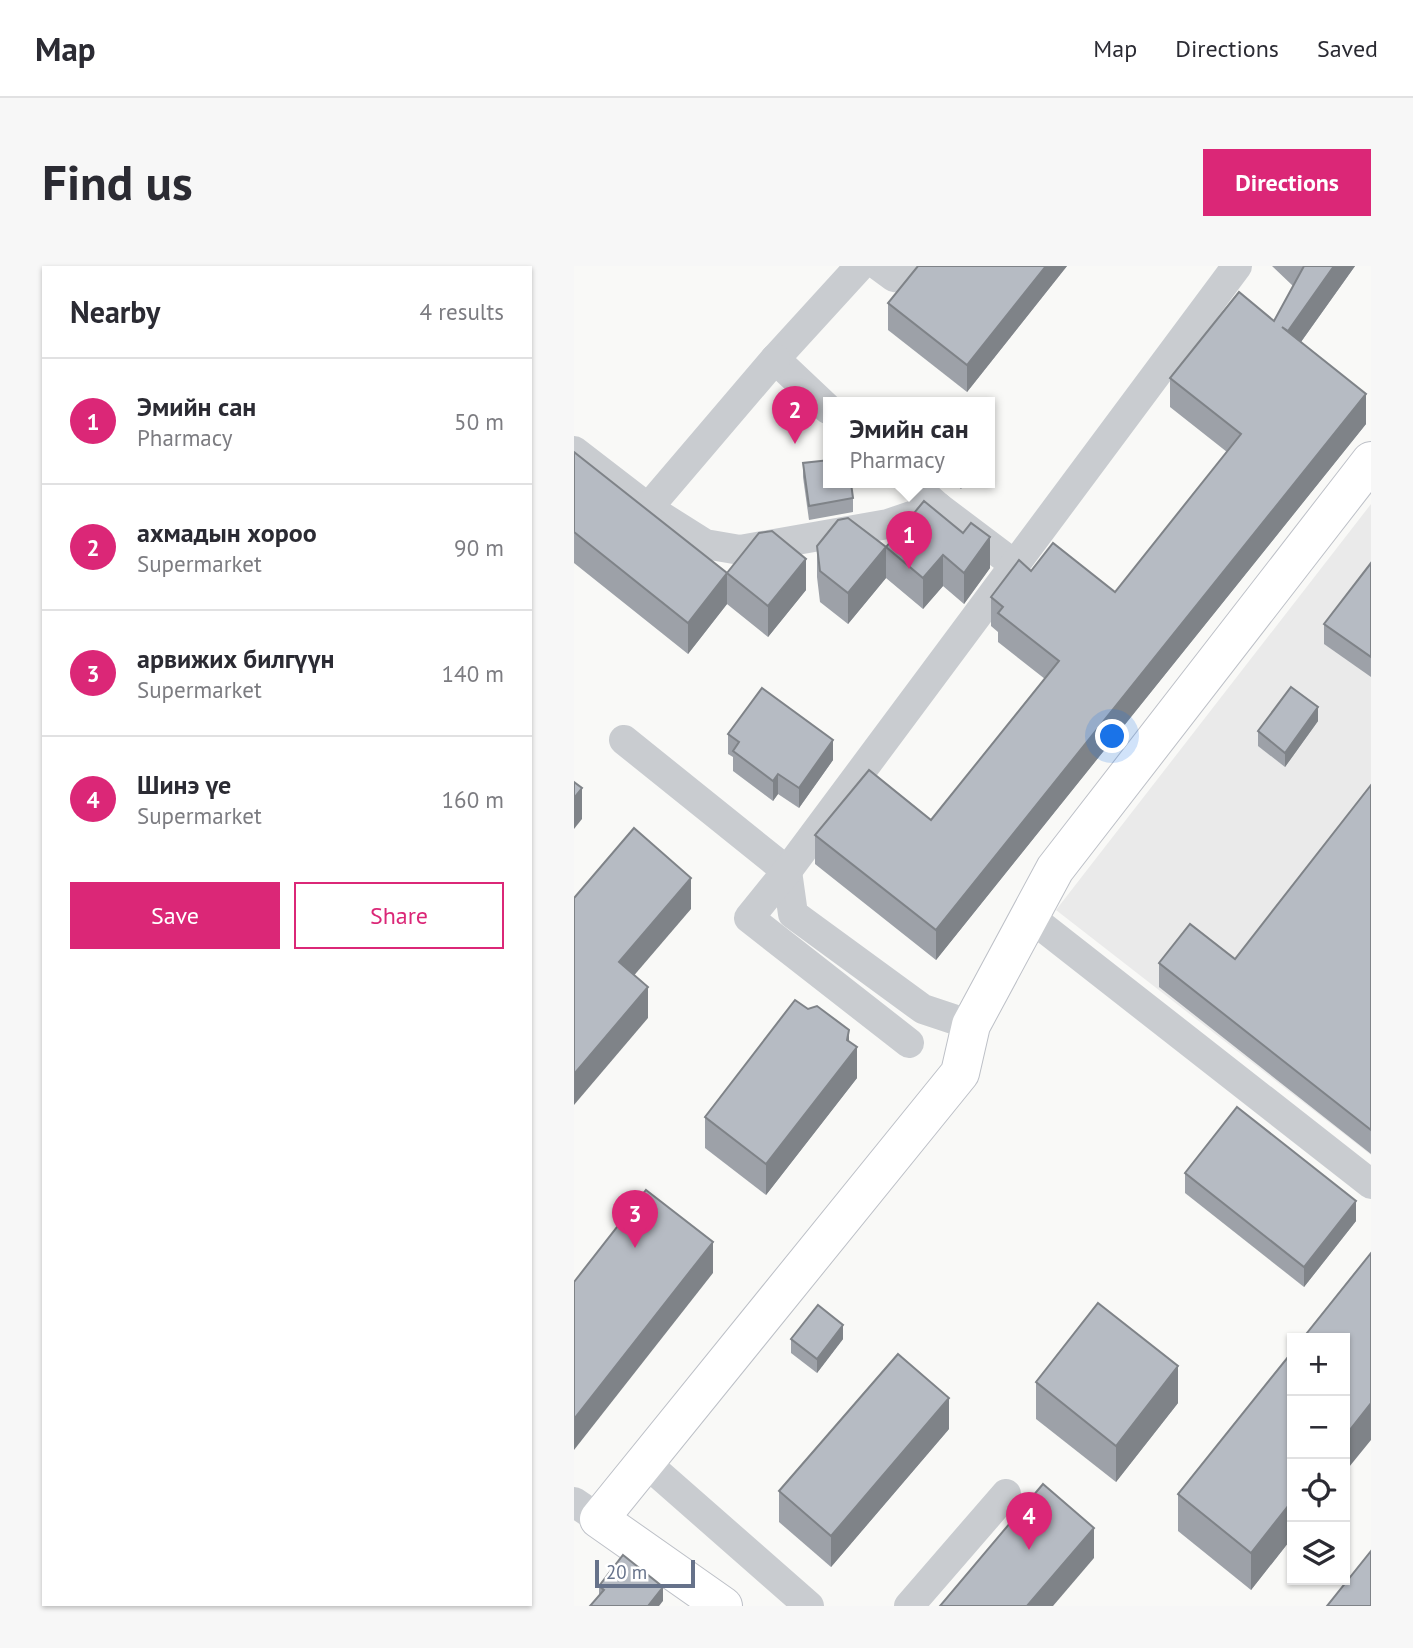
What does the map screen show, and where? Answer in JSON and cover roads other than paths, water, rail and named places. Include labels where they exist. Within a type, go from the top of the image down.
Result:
[{"type":"street","points":[[648,508],[775,359],[860,266]]},
{"type":"street","points":[[878,266],[894,277],[917,266]]},
{"type":"street","points":[[909,1043],[749,918],[787,871],[1237,266]]},
{"type":"street","points":[[775,359],[823,404]]},
{"type":"street","points":[[574,451],[648,508],[705,544],[740,550],[888,524],[938,507]]},
{"type":"street","points":[[723,1606],[586,1511],[645,1462],[960,1073],[971,1025],[1055,869],[1371,461]]},
{"type":"street","points":[[917,488],[1015,565]]},
{"type":"street","points":[[624,740],[787,871],[793,914],[923,1009],[971,1025]]},
{"type":"street","points":[[1030,917],[1371,1184]]},
{"type":"street","points":[[645,1462],[808,1606]]},
{"type":"street","points":[[909,1606],[1006,1494]]},
{"type":"place","name":"ахмадын хороо","points":[[795,444]]},
{"type":"place","name":"Эмийн сан","points":[[909,569]]},
{"type":"place","name":"арвижих билгүүн","points":[[635,1248]]},
{"type":"place","name":"Шинэ үе","points":[[1029,1550]]}]
